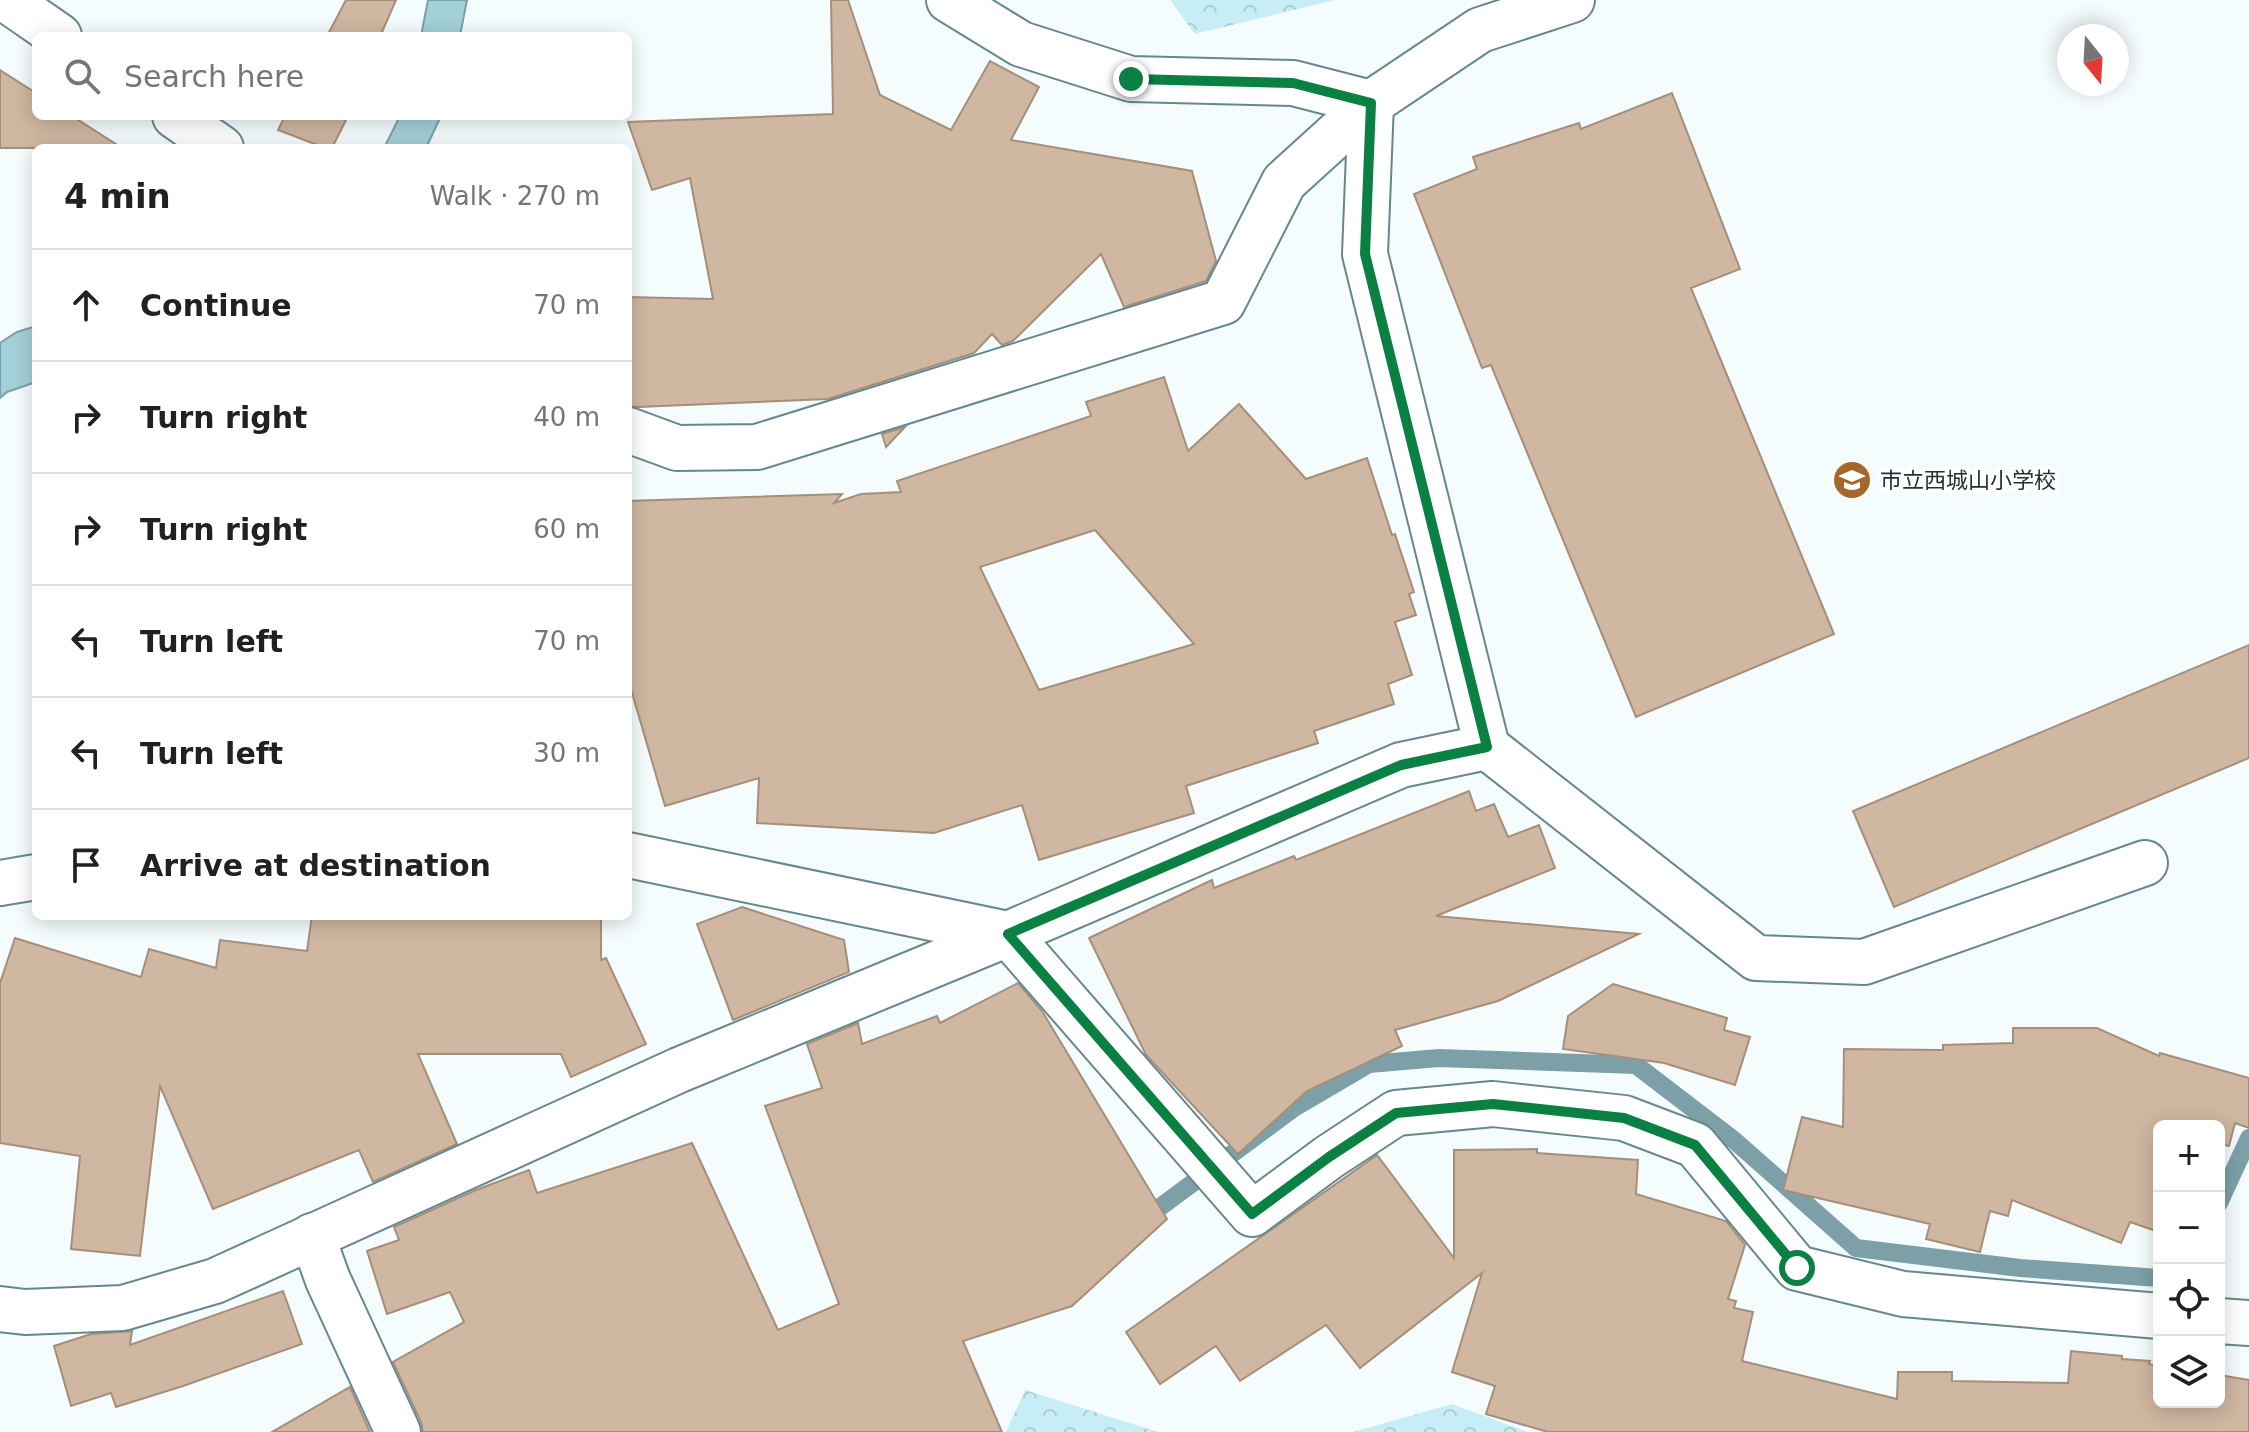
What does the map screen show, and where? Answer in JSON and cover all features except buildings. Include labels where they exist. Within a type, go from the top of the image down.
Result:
[{"type":"street","points":[[7,0],[53,32]]},
{"type":"street","points":[[949,0],[1021,44],[1131,79],[1293,83],[1371,103]]},
{"type":"street","points":[[632,431],[677,448],[757,447],[1223,302],[1284,182],[1371,103],[1480,30],[1572,0]]},
{"type":"street","points":[[1371,103],[1365,254],[1487,747],[1756,958],[1864,962],[2145,863]]},
{"type":"street","points":[[181,120],[215,144]]},
{"type":"street","points":[[0,1309],[25,1312],[123,1308],[215,1281],[679,1070],[1008,934],[1401,765],[1487,747]]},
{"type":"street","points":[[632,849],[1008,934],[1252,1214],[1329,1157],[1396,1113],[1493,1104],[1624,1118],[1695,1145],[1797,1268],[1903,1294],[2153,1315]]},
{"type":"street","points":[[0,883],[32,878]]},
{"type":"street","points":[[312,1236],[328,1280],[398,1432]]},
{"type":"street","points":[[2225,1321],[2249,1323]]},
{"type":"green space","points":[[1170,0],[1335,0],[1195,34]]},
{"type":"green space","points":[[1025,1390],[1158,1432],[1006,1432]]},
{"type":"green space","points":[[1452,1404],[1528,1432],[1353,1432]]},
{"type":"shaded area","points":[[428,0],[467,0],[461,32],[422,32]]},
{"type":"shaded area","points":[[398,120],[439,120],[428,144],[386,144]]},
{"type":"shaded area","points":[[32,327],[32,383],[7,392],[0,398],[0,343]]},
{"type":"waterway","points":[[1140,1222],[1294,1108],[1369,1064],[1439,1058],[1636,1065],[1735,1141],[1856,1248],[2020,1268],[2153,1278]]},
{"type":"waterway","points":[[2224,1192],[2249,1138]]},
{"type":"place","name":"市立西城山小学校","points":[[1852,480]]},
{"type":"route","points":[[1131,79],[1293,83],[1371,103],[1365,254],[1487,747],[1401,765],[1008,934],[1252,1214],[1329,1157],[1396,1113],[1493,1104],[1624,1118],[1695,1145],[1797,1268]]}]
